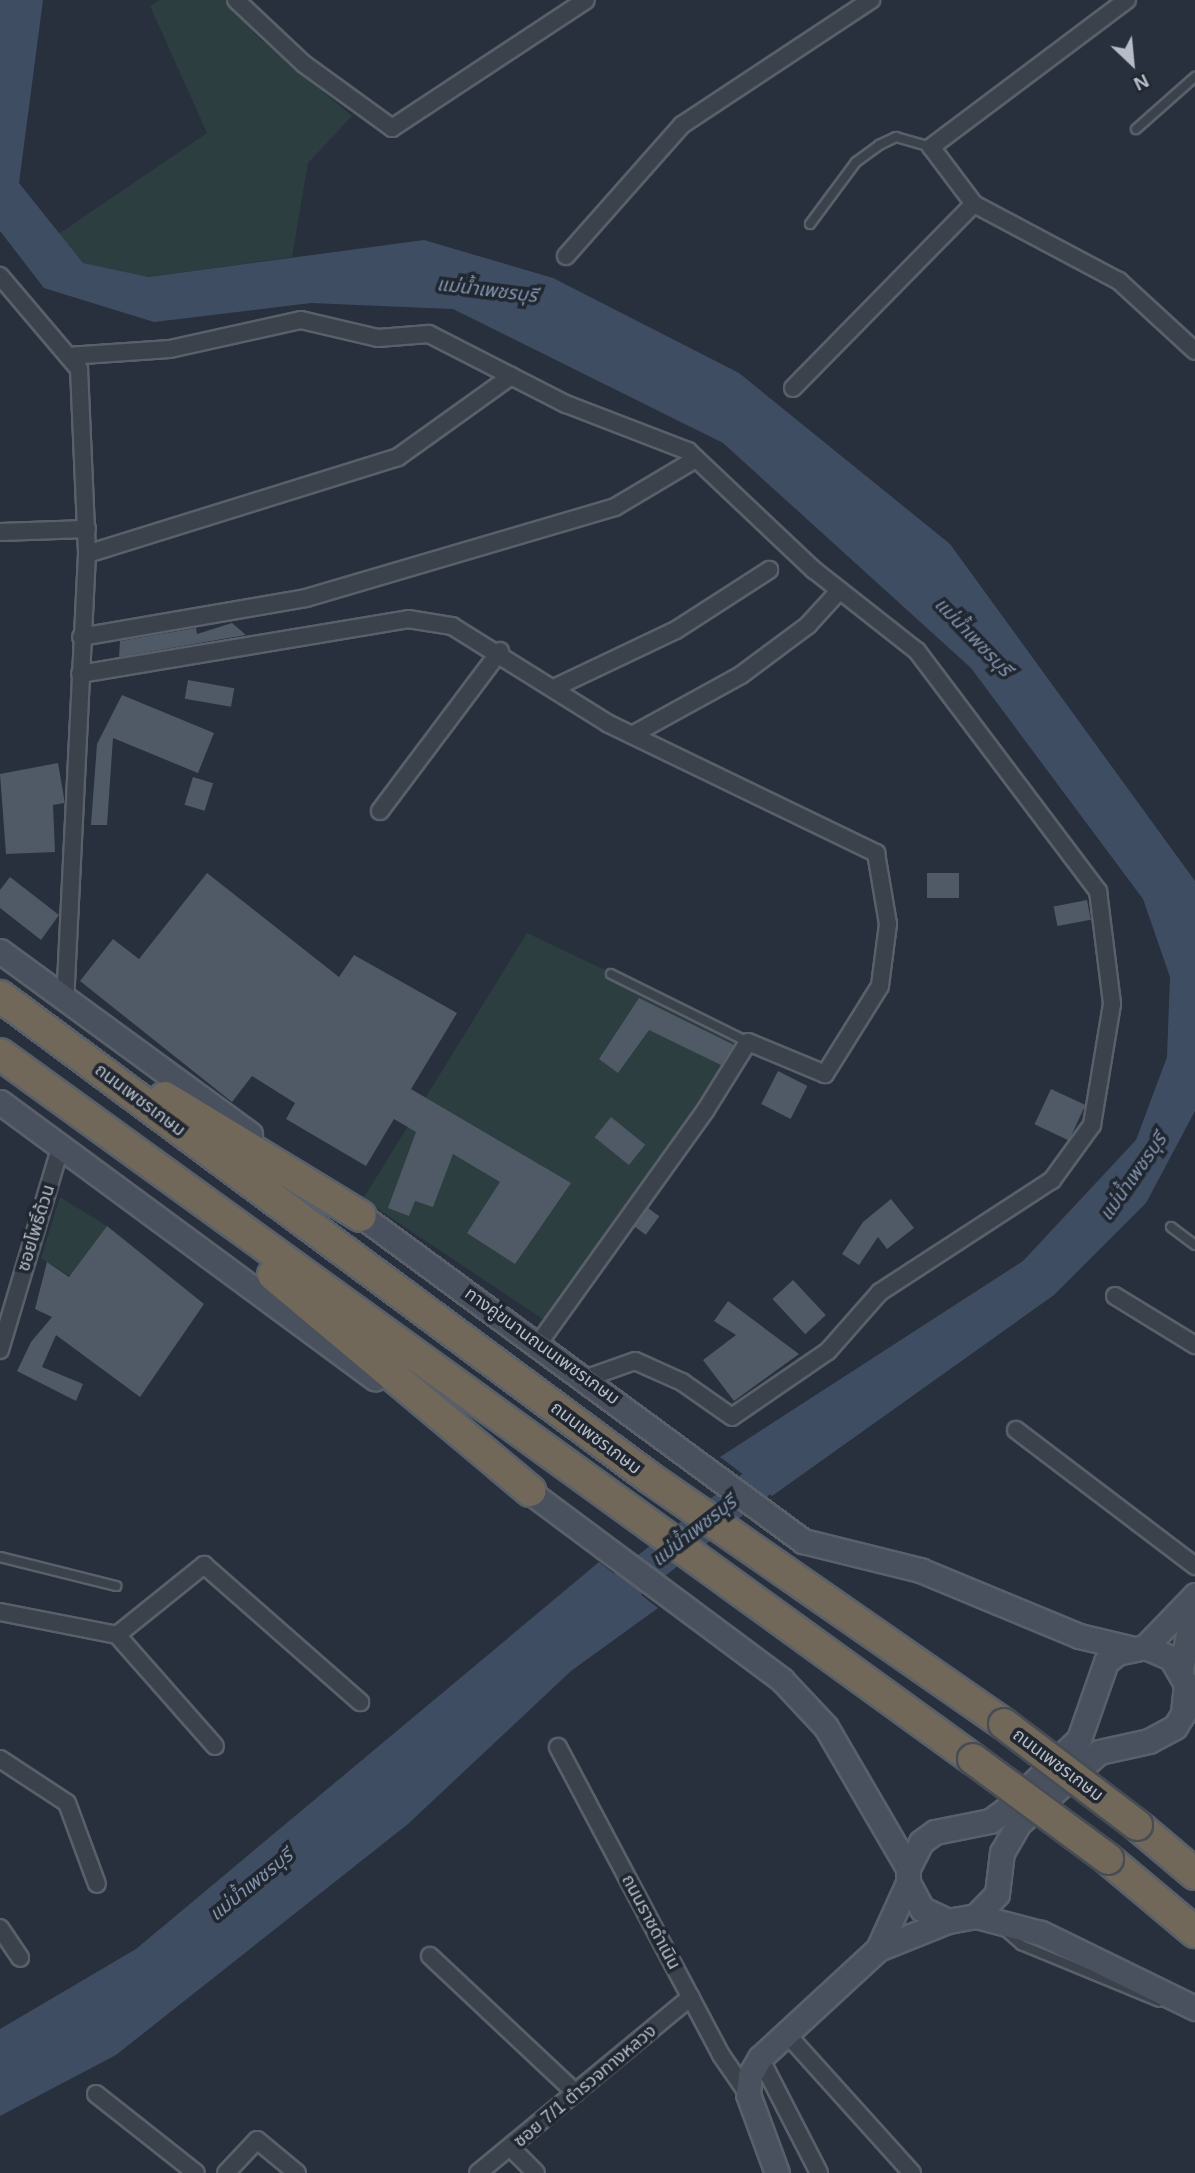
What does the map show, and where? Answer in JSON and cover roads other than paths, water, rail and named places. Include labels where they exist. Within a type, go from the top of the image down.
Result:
[{"type":"highway","points":[[4,999],[361,1216]]},
{"type":"highway","name":"ถนนเพชรเกษม","points":[[4,999],[650,1478],[1004,1724],[1138,1825],[1195,1874]]},
{"type":"highway","points":[[0,1054],[738,1594],[973,1759],[1108,1858],[1195,1932]]},
{"type":"highway","points":[[71,1106],[530,1491]]},
{"type":"main road","name":"ทางคู่ขนานถนนเพชรเกษม","points":[[0,951],[587,1378],[803,1541],[920,1570],[1079,1636],[1138,1647],[1171,1658],[1181,1670]]},
{"type":"main road","points":[[0,1102],[702,1616],[782,1680],[826,1727],[908,1876],[922,1909],[948,1922]]},
{"type":"main road","points":[[878,1949],[921,1842],[935,1832],[990,1821],[1079,1739],[1097,1674],[1117,1653],[1138,1647],[1195,1595]]},
{"type":"main road","points":[[984,1918],[997,1894],[1002,1852],[1019,1823],[1099,1752],[1163,1736],[1175,1727],[1191,1707],[1181,1670],[1195,1601]]},
{"type":"main road","points":[[748,2094],[750,2075],[760,2058],[785,2032],[878,1949],[948,1922],[984,1918],[1041,1933],[1195,2008]]},
{"type":"main road","name":"ถนนราชดำเนิน","points":[[748,2094],[777,2173]]},
{"type":"street","points":[[236,0],[304,64],[391,128],[586,0]]},
{"type":"street","points":[[566,256],[682,125],[871,0]]},
{"type":"street","points":[[1127,0],[930,147],[974,204],[1119,281],[1195,351]]},
{"type":"street","points":[[793,388],[974,204]]},
{"type":"street","points":[[0,276],[79,369],[87,555],[65,999]]},
{"type":"street","points":[[68,356],[170,349],[301,320],[378,338],[429,334],[511,376],[696,459],[840,590],[917,651],[1098,891],[1112,1004],[1092,1125],[1052,1180],[880,1292],[828,1351],[732,1417],[682,1382],[635,1361],[587,1378]]},
{"type":"street","points":[[87,555],[398,457],[511,376]]},
{"type":"street","points":[[81,637],[306,598],[615,507],[696,459]]},
{"type":"street","points":[[0,532],[87,529]]},
{"type":"street","points":[[554,688],[676,630],[769,570]]},
{"type":"street","points":[[632,735],[741,676],[808,625],[840,590]]},
{"type":"street","points":[[80,674],[408,619],[452,626],[500,651],[554,688],[632,735],[876,853],[888,924],[880,986],[825,1074],[748,1042],[705,1111],[538,1344]]},
{"type":"street","points":[[380,811],[500,651]]},
{"type":"street","name":"ซอยโพธิ์ด้วน","points":[[0,1350],[61,1146]]},
{"type":"street","points":[[1115,1296],[1195,1345]]},
{"type":"street","points":[[1016,1430],[1195,1566]]},
{"type":"street","points":[[117,1635],[204,1564],[360,1702]]},
{"type":"street","points":[[0,1612],[117,1635],[215,1746]]},
{"type":"street","name":"ถนนราชดำเนิน","points":[[558,1748],[691,1997],[748,2094]]},
{"type":"street","points":[[0,1759],[67,1803],[97,1884]]},
{"type":"street","points":[[0,1928],[20,1958]]},
{"type":"street","points":[[430,1956],[576,2093]]},
{"type":"street","name":"ซอย 7/1 ตำรวจทางหลวง","points":[[478,2173],[691,1997]]},
{"type":"street","points":[[785,2032],[912,2173]]},
{"type":"street","points":[[760,2058],[819,2173]]},
{"type":"street","points":[[96,2094],[196,2173]]},
{"type":"street","points":[[226,2173],[257,2140],[297,2173]]},
{"type":"street","points":[[511,2148],[536,2173]]},
{"type":"lane","points":[[1136,129],[1195,77]]},
{"type":"lane","points":[[810,224],[856,162],[879,145],[895,137],[930,147]]},
{"type":"lane","points":[[611,974],[748,1042]]},
{"type":"lane","points":[[1171,1227],[1195,1245]]},
{"type":"lane","points":[[0,1557],[116,1586]]},
{"type":"lane","points":[[984,1918],[1021,1945],[1195,2013]]},
{"type":"water","points":[[0,0],[43,0],[19,183],[83,263],[149,277],[424,240],[553,278],[739,373],[950,544],[1195,881],[1195,1111],[1146,1203],[1054,1295],[772,1496],[720,1457],[1023,1261],[1136,1140],[1167,1057],[1170,977],[1143,899],[971,668],[723,443],[453,309],[311,303],[154,322],[44,288],[0,231]]},
{"type":"water","points":[[599,1562],[658,1608],[571,1671],[408,1824],[116,2055],[0,2116],[0,2029],[136,1949]]},
{"type":"waterway","name":"แม่น้ำเพชรบุรี","points":[[592,1611],[790,1457]]}]
